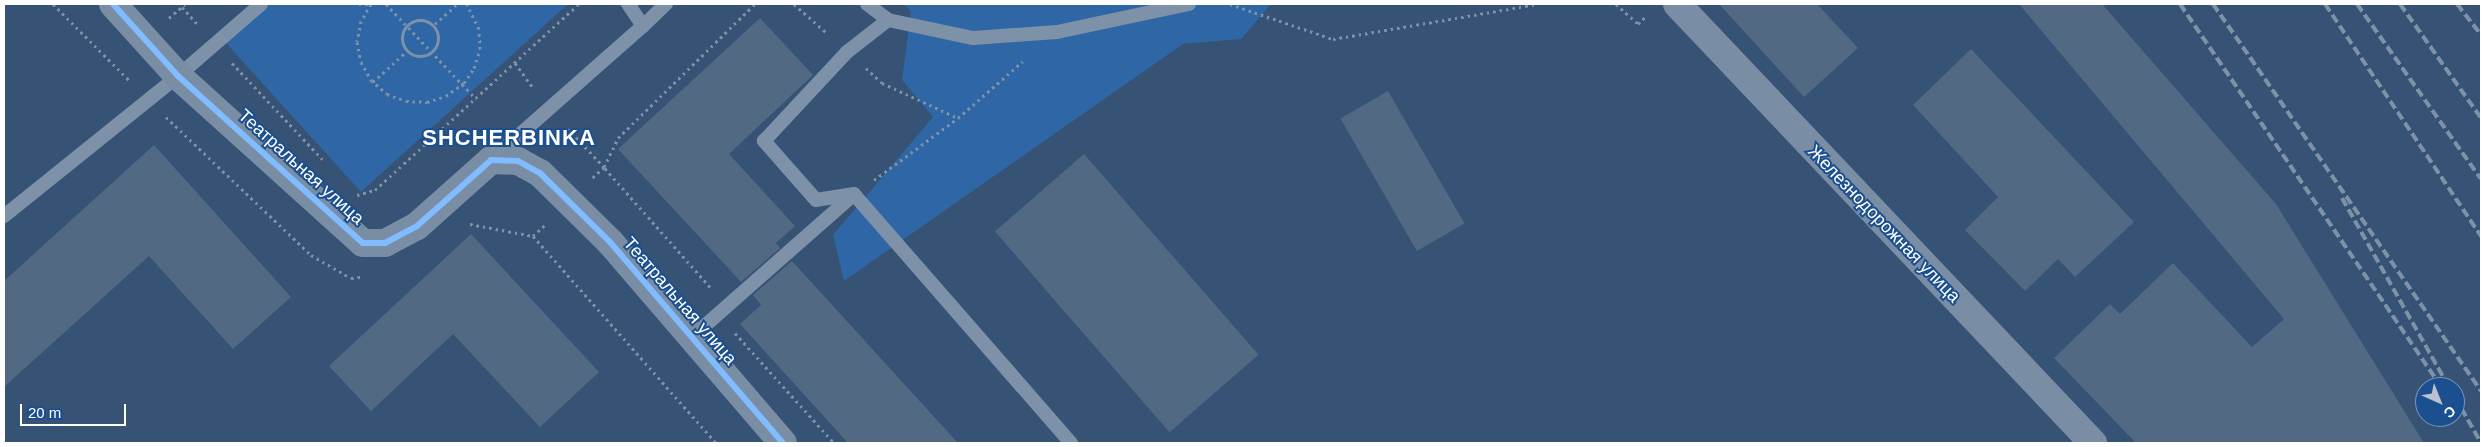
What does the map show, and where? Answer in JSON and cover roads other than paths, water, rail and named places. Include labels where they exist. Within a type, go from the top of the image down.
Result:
[{"type":"street","name":"Театральная улица","points":[[113,4],[178,76],[364,243],[384,243],[417,226],[491,160],[518,160],[540,173],[610,242],[783,443]]},
{"type":"street","name":"Железнодорожная улица","points":[[1677,4],[2093,443]]},
{"type":"lane","points":[[4,216],[178,76],[261,4]]},
{"type":"lane","points":[[628,4],[643,26]]},
{"type":"lane","points":[[491,160],[666,4]]},
{"type":"lane","points":[[867,4],[888,20],[973,38],[1057,32],[1189,4]]},
{"type":"lane","points":[[854,194],[816,200],[764,141],[847,52],[888,20]]},
{"type":"lane","points":[[692,337],[854,194]]},
{"type":"lane","points":[[854,194],[1071,443]]},
{"type":"railway","points":[[2180,4],[2434,377]]},
{"type":"railway","points":[[2213,4],[2481,391]]},
{"type":"railway","points":[[2325,4],[2481,236]]},
{"type":"railway","points":[[2357,4],[2481,179]]},
{"type":"railway","points":[[2400,4],[2481,118]]},
{"type":"railway","points":[[2457,4],[2481,35]]},
{"type":"railway","points":[[2342,198],[2443,377]]},
{"type":"railway","points":[[2465,415],[2481,443]]},
{"type":"district","name":"SHCHERBINKA","points":[[509,138]]}]
